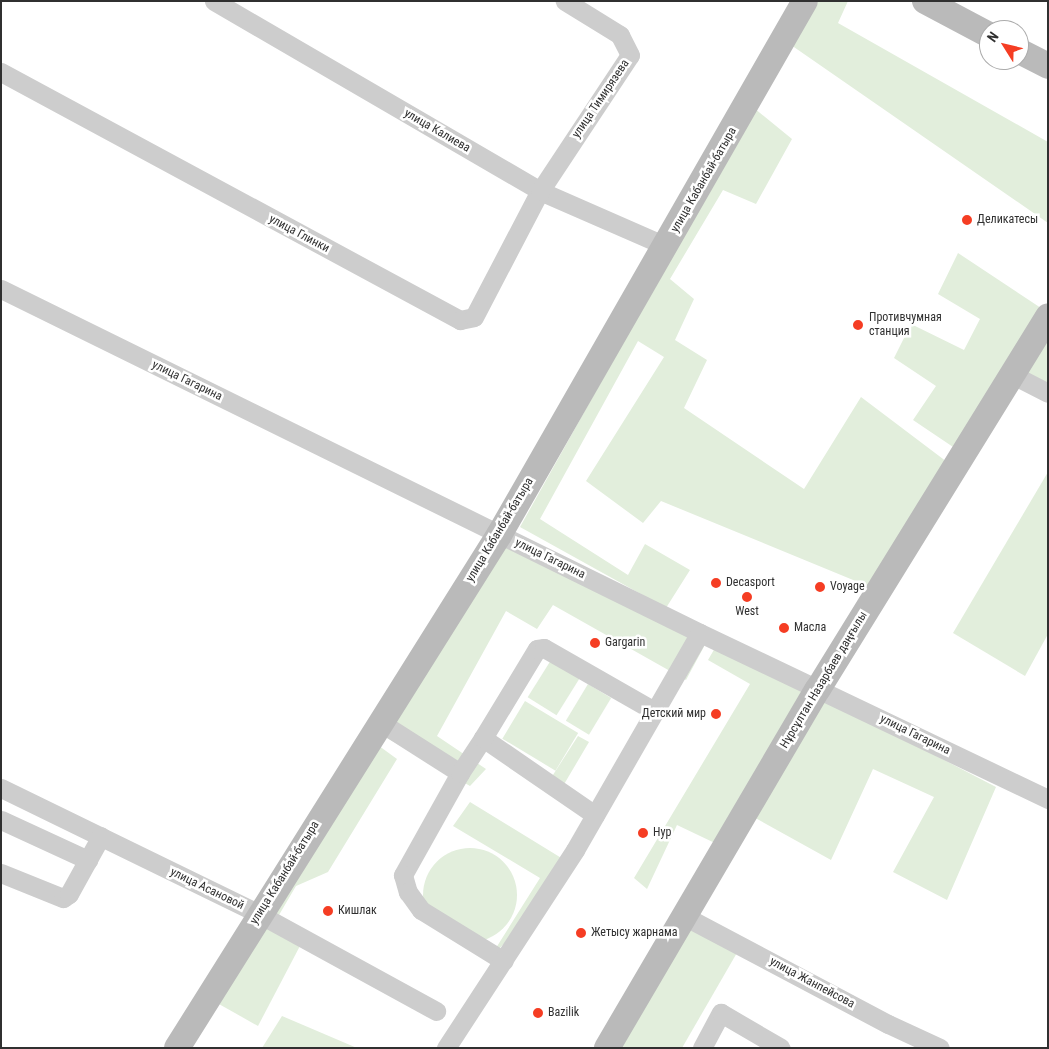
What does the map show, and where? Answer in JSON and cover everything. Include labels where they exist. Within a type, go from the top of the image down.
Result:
[{"type":"main road","name":"улица Кабанбай-батыра","points":[[177,1048],[259,914],[499,535],[805,1]]},
{"type":"main road","points":[[926,1],[979,30]]},
{"type":"main road","points":[[1029,56],[1048,66]]},
{"type":"main road","name":"Нұрсұлтан Назарбаев даңғылы","points":[[607,1048],[818,689],[1048,316]]},
{"type":"street","name":"улица Калиева","points":[[214,1],[540,191],[666,246]]},
{"type":"street","name":"улица Тимирязева","points":[[540,191],[630,55],[620,35],[565,1]]},
{"type":"street","name":"улица Глинки","points":[[1,72],[460,320],[474,317],[540,191]]},
{"type":"street","name":"улица Гагарина","points":[[1,289],[700,633],[1048,799]]},
{"type":"street","points":[[1013,375],[1048,393]]},
{"type":"street","points":[[446,1048],[504,961],[595,815],[700,633]]},
{"type":"street","points":[[504,961],[421,910],[408,892],[403,874],[460,773],[537,649],[544,648],[654,711]]},
{"type":"street","points":[[380,722],[460,773]]},
{"type":"street","points":[[483,738],[595,815]]},
{"type":"street","name":"улица Асановой","points":[[1,788],[259,914],[436,1011]]},
{"type":"street","points":[[1,820],[88,860]]},
{"type":"street","points":[[1,873],[63,898],[69,894],[101,836]]},
{"type":"street","name":"улица Жанпейсова","points":[[684,916],[888,1024],[940,1048]]},
{"type":"street","points":[[702,1048],[721,1013],[781,1048]]},
{"type":"green space","points":[[814,1],[848,1],[838,23],[1048,142],[1048,223],[791,45]]},
{"type":"green space","points":[[754,108],[792,139],[756,204],[723,190],[670,279],[694,299],[675,340],[707,360],[684,408],[804,489],[861,397],[951,465],[875,589],[661,501],[643,523],[586,481],[664,357],[638,341],[540,519],[628,575],[645,544],[690,570],[666,608],[520,527]]},
{"type":"green space","points":[[958,253],[1044,310],[959,451],[913,420],[936,386],[894,358],[911,324],[964,350],[980,319],[938,294]]},
{"type":"green space","points":[[1048,332],[1048,385],[1023,373]]},
{"type":"green space","points":[[1048,472],[1048,634],[1025,676],[953,633]]},
{"type":"green space","points":[[501,541],[707,641],[686,680],[553,605],[537,629],[506,611],[437,736],[486,769],[470,786],[380,734]]},
{"type":"green space","points":[[719,641],[813,687],[719,845],[677,825],[647,889],[634,878],[750,684],[708,660]]},
{"type":"green space","points":[[551,660],[580,678],[557,715],[528,697]]},
{"type":"green space","points":[[588,684],[611,698],[589,735],[566,721]]},
{"type":"green space","points":[[823,697],[996,787],[947,900],[893,872],[934,797],[873,769],[831,860],[750,815]]},
{"type":"green space","points":[[525,701],[578,733],[555,771],[502,739]]},
{"type":"green space","points":[[578,736],[589,742],[563,786],[551,778]]},
{"type":"green space","points":[[375,743],[397,759],[328,872],[296,886],[279,915],[268,909]]},
{"type":"green space","points":[[470,802],[563,859],[560,887],[489,959],[540,878],[453,826]]},
{"type":"green space","points":[[470,848],[488,852],[503,862],[513,877],[517,895],[513,913],[503,928],[488,938],[470,942],[452,938],[437,928],[427,913],[423,895],[427,877],[437,862],[452,852]]},
{"type":"green space","points":[[260,923],[301,944],[258,1026],[210,999]]},
{"type":"green space","points":[[688,926],[738,951],[682,1048],[614,1048]]},
{"type":"green space","points":[[282,1016],[357,1048],[262,1048]]},
{"type":"place","name":"Деликатесы","points":[[967,220]]},
{"type":"place","name":"Противчумная станция","points":[[858,325]]},
{"type":"place","name":"Decasport","points":[[716,583]]},
{"type":"place","name":"Voyage","points":[[820,587]]},
{"type":"place","name":"West","points":[[747,597]]},
{"type":"place","name":"Масла","points":[[784,628]]},
{"type":"place","name":"Gargarin","points":[[595,643]]},
{"type":"place","name":"Детский мир","points":[[716,714]]},
{"type":"place","name":"Нур","points":[[643,833]]},
{"type":"place","name":"Кишлак","points":[[328,911]]},
{"type":"place","name":"Жетысу жарнама","points":[[581,933]]},
{"type":"place","name":"Bazilik","points":[[538,1013]]}]
